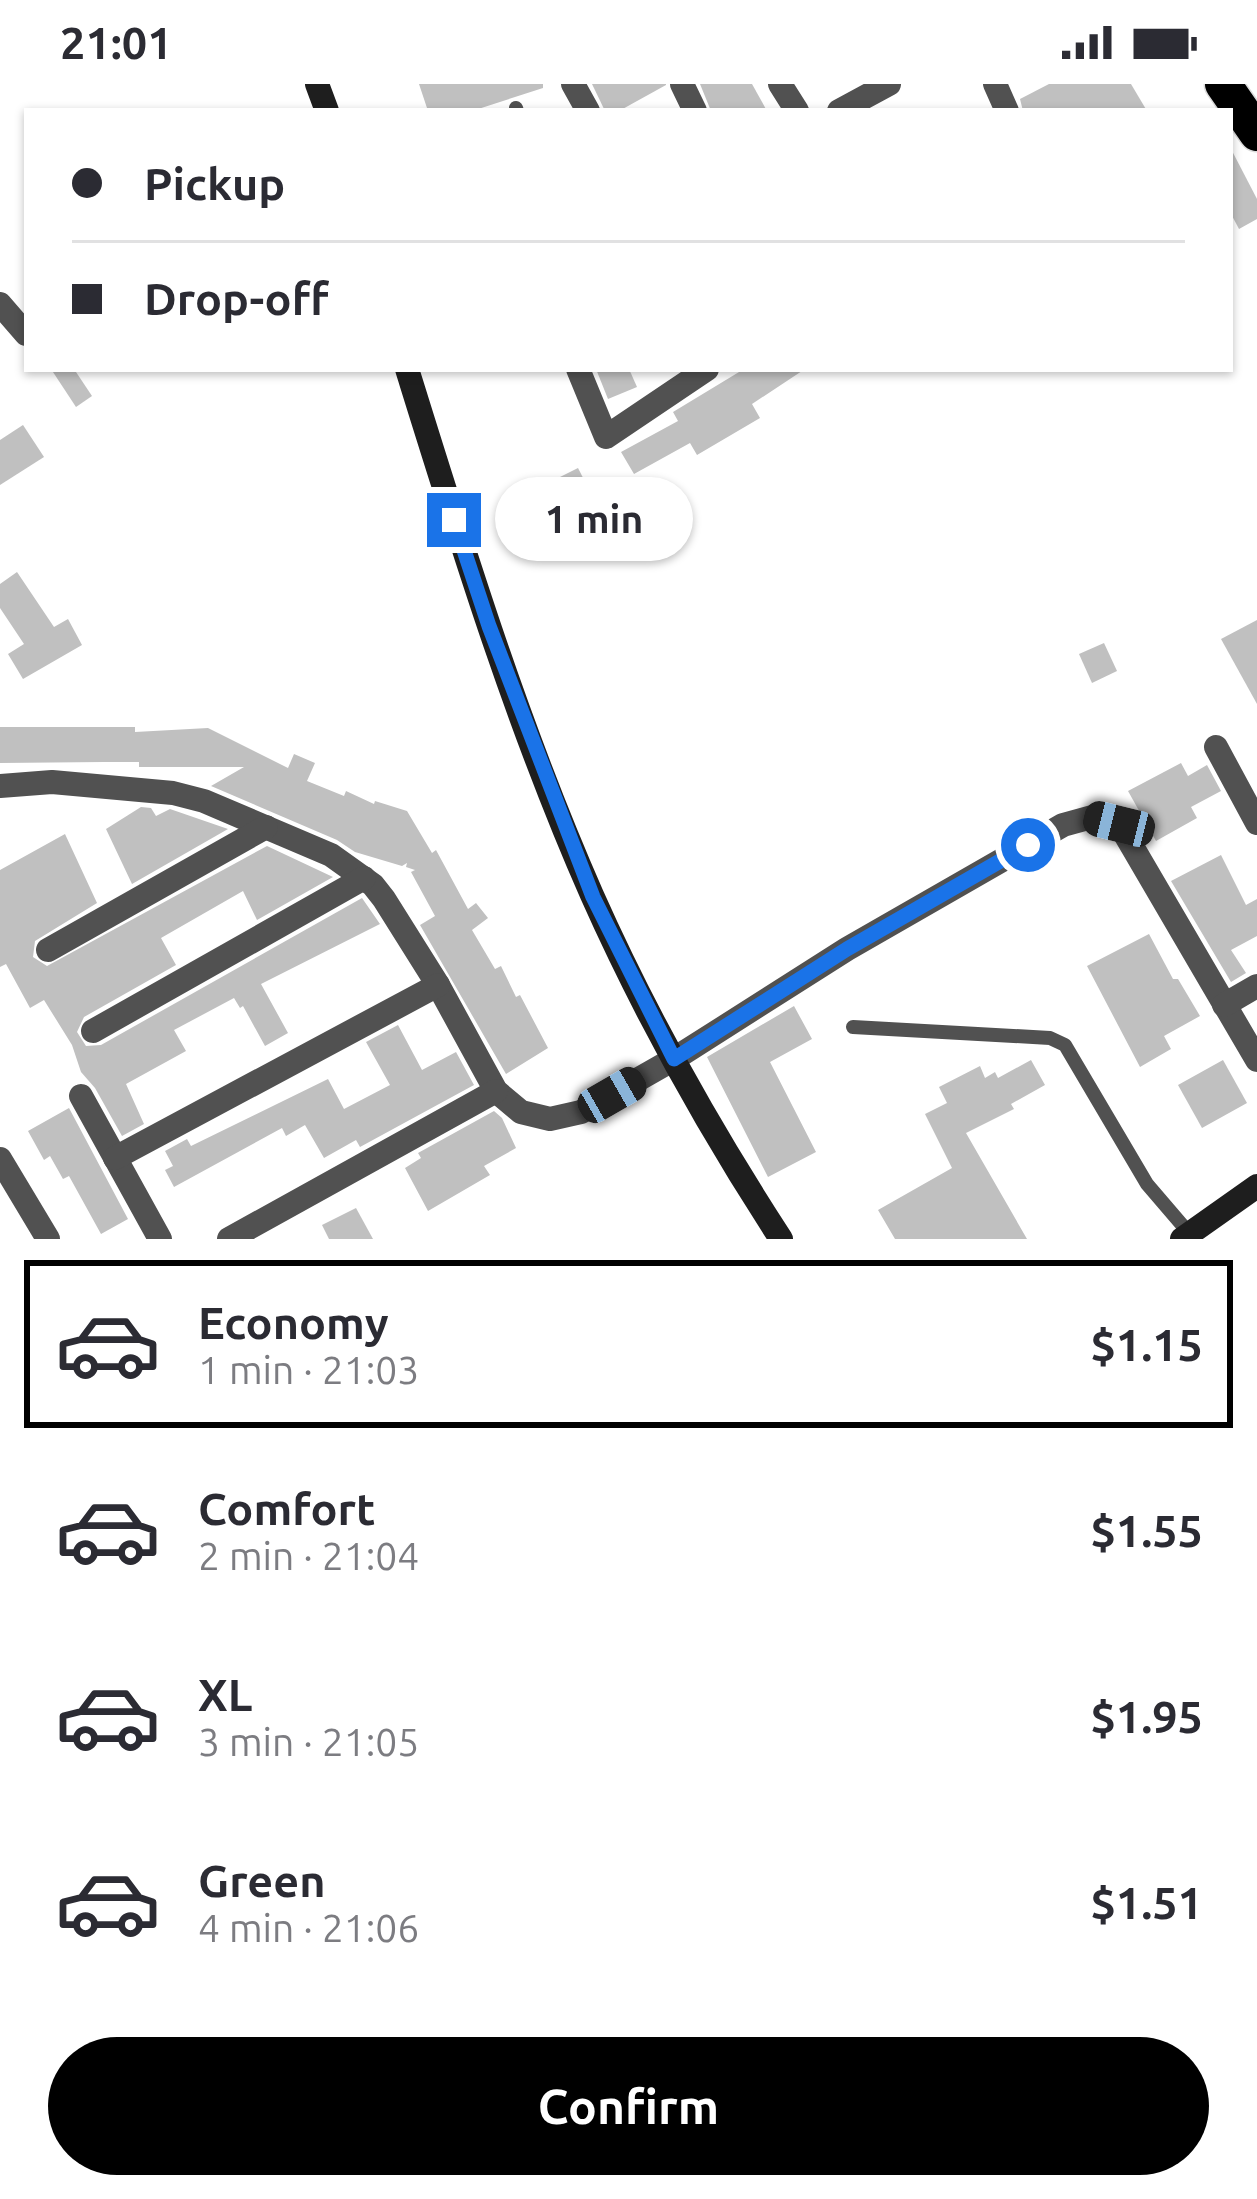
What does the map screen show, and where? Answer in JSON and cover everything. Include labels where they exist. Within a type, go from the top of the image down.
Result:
[{"type":"highway","points":[[1223,84],[1257,133]]},
{"type":"street","points":[[844,108],[886,85]]},
{"type":"street","points":[[0,304],[24,332]]},
{"type":"street","points":[[408,372],[489,626],[593,897],[674,1059],[781,1239]]},
{"type":"street","points":[[579,372],[606,437],[703,372]]},
{"type":"street","points":[[1216,747],[1257,823]]},
{"type":"street","points":[[0,786],[52,782],[173,793],[204,801],[331,855],[385,899],[496,1091],[521,1112],[550,1119],[581,1112],[847,949],[1064,825],[1092,818],[1119,824],[1257,1060]]},
{"type":"street","points":[[48,950],[266,827]]},
{"type":"street","points":[[93,1031],[364,878]]},
{"type":"street","points":[[115,1158],[438,985]]},
{"type":"street","points":[[1224,1005],[1257,986]]},
{"type":"street","points":[[229,1239],[496,1091]]},
{"type":"street","points":[[81,1096],[160,1239]]},
{"type":"street","points":[[2,1167],[48,1239]]},
{"type":"street","points":[[1185,1236],[1257,1186]]},
{"type":"lane","points":[[853,1027],[1050,1038],[1065,1045],[1147,1184],[1185,1236]]},
{"type":"building","points":[[419,84],[543,84],[543,88],[481,108],[427,108]]},
{"type":"building","points":[[592,84],[666,84],[624,108],[604,108]]},
{"type":"building","points":[[700,84],[752,84],[765,108],[710,108]]},
{"type":"building","points":[[1049,84],[1131,84],[1145,108],[1022,108],[1020,99]]},
{"type":"building","points":[[1233,153],[1257,199],[1257,219],[1239,229],[1233,218]]},
{"type":"building","points":[[53,372],[76,372],[92,396],[76,407]]},
{"type":"building","points":[[597,372],[630,372],[637,387],[608,399]]},
{"type":"building","points":[[739,372],[800,372],[752,404],[760,418],[697,455],[690,443],[634,474],[621,452],[678,421],[673,412]]},
{"type":"building","points":[[23,425],[44,457],[0,485],[0,440]]},
{"type":"building","points":[[578,468],[598,507],[560,526],[540,487]]},
{"type":"building","points":[[17,572],[54,627],[68,619],[82,645],[23,679],[8,654],[24,644],[0,608],[0,584]]},
{"type":"building","points":[[1257,620],[1257,704],[1221,639]]},
{"type":"building","points":[[1104,643],[1117,671],[1092,683],[1079,654]]},
{"type":"building","points":[[0,727],[135,727],[135,732],[208,728],[288,768],[294,754],[315,763],[307,781],[344,796],[346,791],[374,804],[407,811],[432,853],[436,850],[468,909],[476,903],[488,918],[472,930],[495,969],[501,966],[516,997],[520,995],[548,1048],[506,1074],[420,925],[435,916],[411,872],[415,870],[406,867],[407,863],[402,866],[355,852],[211,786],[244,767],[0,763]]},
{"type":"building","points":[[1181,763],[1188,776],[1207,765],[1221,791],[1191,807],[1197,818],[1156,841],[1128,791]]},
{"type":"building","points":[[141,807],[151,808],[156,816],[170,809],[228,829],[132,884],[106,829]]},
{"type":"building","points":[[65,834],[97,903],[35,941],[33,957],[47,966],[267,846],[333,877],[257,920],[243,891],[161,938],[176,965],[84,1017],[77,1032],[86,1046],[101,1045],[362,898],[380,924],[261,984],[288,1033],[265,1046],[234,998],[174,1030],[186,1051],[126,1084],[144,1124],[122,1136],[81,1072],[72,1045],[44,1000],[30,1008],[6,964],[0,967],[0,870]]},
{"type":"building","points":[[1221,855],[1246,905],[1257,899],[1257,936],[1231,950],[1246,973],[1231,982],[1171,881]]},
{"type":"building","points":[[1149,934],[1200,1016],[1164,1036],[1171,1049],[1140,1067],[1087,966]]},
{"type":"building","points":[[794,1006],[812,1039],[770,1062],[816,1152],[768,1177],[707,1057]]},
{"type":"building","points":[[398,1025],[422,1070],[456,1052],[474,1085],[360,1147],[356,1140],[324,1158],[305,1125],[286,1136],[282,1128],[174,1187],[165,1170],[173,1166],[165,1151],[187,1139],[191,1146],[328,1079],[344,1109],[390,1085],[366,1042]]},
{"type":"building","points":[[1031,1060],[1045,1085],[1011,1104],[1014,1109],[966,1133],[1027,1239],[895,1239],[878,1210],[952,1168],[925,1114],[947,1103],[939,1087],[980,1066],[985,1078],[995,1072],[998,1078]]},
{"type":"building","points":[[1223,1060],[1247,1103],[1202,1128],[1178,1085]]},
{"type":"building","points":[[69,1108],[128,1219],[101,1234],[69,1176],[63,1179],[50,1156],[44,1160],[28,1131]]},
{"type":"building","points":[[494,1111],[516,1148],[484,1166],[490,1175],[428,1211],[405,1168],[421,1158],[418,1153]]},
{"type":"building","points":[[356,1208],[373,1239],[329,1239],[322,1225]]},
{"type":"route","points":[[454,520],[489,626],[593,897],[674,1059],[847,949],[1028,845]]}]
